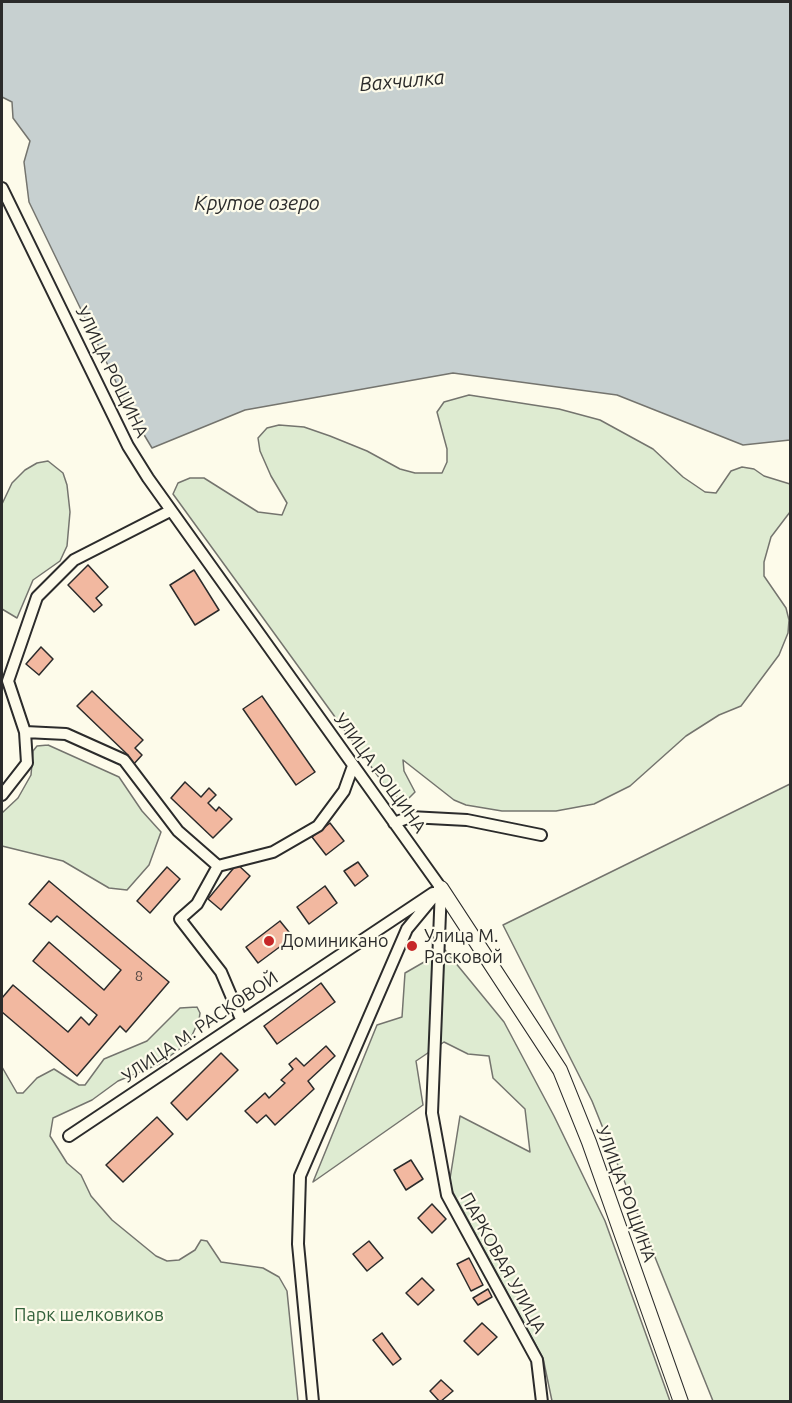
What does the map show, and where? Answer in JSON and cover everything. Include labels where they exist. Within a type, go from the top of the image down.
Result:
[{"type":"street","name":"УЛИЦА РОЩИНА","points":[[2,188],[128,446],[170,511],[441,888],[560,1070],[589,1142],[681,1401]]},
{"type":"street","points":[[2,795],[27,763],[25,732],[8,681],[37,597],[75,560],[170,511]]},
{"type":"street","points":[[25,732],[66,734],[124,760],[178,831],[218,866]]},
{"type":"street","points":[[241,1019],[221,972],[180,919],[196,904],[218,866],[273,852],[318,826],[344,791],[353,765]]},
{"type":"street","points":[[394,823],[410,817],[467,820],[541,835]]},
{"type":"street","points":[[313,1401],[298,1244],[300,1176],[407,929],[441,888]]},
{"type":"street","name":"УЛИЦА М. РАСКОВОЙ","points":[[69,1136],[388,920],[441,888]]},
{"type":"street","name":"ПАРКОВАЯ УЛИЦА","points":[[441,888],[432,1113],[447,1195],[537,1359],[542,1401]]},
{"type":"street","points":[[388,920],[399,921],[407,929]]},
{"type":"green space","points":[[469,395],[559,409],[600,420],[653,449],[683,477],[705,492],[716,493],[731,471],[742,467],[754,469],[764,476],[790,484],[790,512],[771,537],[764,562],[764,576],[786,608],[789,620],[788,633],[779,655],[741,706],[719,715],[686,736],[630,786],[594,804],[556,811],[502,811],[466,805],[454,800],[403,760],[404,771],[415,792],[407,800],[391,794],[173,494],[178,483],[190,478],[204,478],[258,512],[282,515],[287,503],[271,476],[260,451],[258,438],[267,428],[279,425],[304,427],[330,436],[367,451],[400,469],[415,473],[442,473],[447,462],[447,449],[437,412],[444,402]]},
{"type":"green space","points":[[48,461],[63,473],[67,485],[70,512],[67,546],[60,561],[33,580],[17,618],[2,609],[2,504],[12,483],[25,470],[37,463]]},
{"type":"green space","points":[[48,745],[119,777],[142,811],[161,832],[149,865],[127,890],[109,888],[63,861],[2,846],[2,813],[18,798],[31,775],[33,751],[37,746]]},
{"type":"green space","points":[[790,784],[790,1401],[713,1401],[592,1101],[503,925]]},
{"type":"green space","points":[[445,950],[504,1022],[554,1116],[605,1221],[670,1401],[552,1401],[543,1358],[449,1185],[460,1116],[530,1152],[525,1109],[493,1078],[489,1056],[468,1054],[444,1042],[416,1061],[423,1105],[313,1182],[377,1025],[402,1017],[405,973]]},
{"type":"green space","name":"Парк шелковиков","points":[[197,1007],[200,1013],[199,1020],[189,1042],[159,1064],[118,1081],[92,1100],[53,1118],[50,1136],[67,1163],[81,1175],[91,1196],[112,1220],[156,1256],[167,1261],[179,1260],[195,1250],[201,1240],[207,1241],[221,1262],[263,1268],[279,1277],[287,1291],[298,1401],[2,1401],[2,1067],[17,1093],[23,1093],[37,1078],[54,1069],[79,1085],[85,1085],[104,1059],[147,1041],[180,1008]]},
{"type":"water","name":"Крутое озеро","points":[[2,2],[790,2],[790,440],[743,445],[617,395],[453,373],[245,410],[152,448],[131,413],[29,202],[24,162],[30,141],[13,118],[12,102],[2,97]]},
{"type":"building","points":[[88,565],[108,587],[96,598],[102,605],[94,612],[68,585]]},
{"type":"building","points":[[194,570],[219,610],[195,625],[170,585]]},
{"type":"building","points":[[41,647],[53,659],[39,675],[26,664]]},
{"type":"building","points":[[92,691],[143,740],[135,748],[142,755],[132,766],[124,759],[128,755],[77,706]]},
{"type":"building","points":[[262,696],[315,772],[296,785],[243,709]]},
{"type":"building","points":[[185,782],[201,797],[209,788],[216,795],[208,803],[216,811],[219,807],[232,819],[213,838],[171,798]]},
{"type":"building","points":[[330,823],[344,841],[326,855],[312,837]]},
{"type":"building","points":[[358,862],[368,876],[355,886],[344,871]]},
{"type":"building","points":[[237,864],[250,876],[221,910],[208,899]]},
{"type":"building","points":[[167,867],[180,879],[150,913],[137,901]]},
{"type":"building","points":[[49,881],[169,982],[126,1032],[120,1026],[77,1076],[2,1012],[2,998],[13,985],[68,1032],[81,1017],[89,1025],[97,1015],[33,961],[49,942],[104,990],[121,970],[57,916],[51,922],[29,904]]},
{"type":"building","points":[[325,886],[337,903],[309,924],[297,907]]},
{"type":"building","points":[[280,921],[293,937],[258,963],[246,947]]},
{"type":"building","points":[[321,983],[335,1002],[277,1044],[264,1026]]},
{"type":"building","points":[[326,1046],[335,1056],[308,1081],[314,1089],[275,1125],[266,1115],[257,1123],[245,1111],[265,1093],[269,1098],[285,1083],[281,1080],[293,1069],[289,1064],[296,1058],[304,1066]]},
{"type":"building","points":[[221,1053],[238,1070],[187,1120],[171,1103]]},
{"type":"building","points":[[157,1117],[173,1134],[123,1182],[106,1165]]},
{"type":"building","points":[[411,1160],[423,1179],[406,1190],[394,1170]]},
{"type":"building","points":[[432,1204],[446,1219],[432,1233],[418,1218]]},
{"type":"building","points":[[369,1241],[383,1258],[367,1271],[353,1254]]},
{"type":"building","points":[[469,1258],[483,1285],[471,1291],[457,1264]]},
{"type":"building","points":[[422,1278],[434,1290],[418,1305],[406,1293]]},
{"type":"building","points":[[488,1289],[492,1297],[478,1305],[473,1298]]},
{"type":"building","points":[[482,1323],[497,1337],[478,1355],[464,1341]]},
{"type":"building","points":[[382,1333],[401,1359],[393,1365],[373,1340]]},
{"type":"building","points":[[441,1380],[453,1391],[440,1402],[430,1391]]},
{"type":"place","name":"Доминикано","points":[[269,941]]},
{"type":"place","name":"Улица М. Расковой","points":[[412,946]]},
{"type":"water label","name":"Вахчилка","points":[[402,81]]}]
